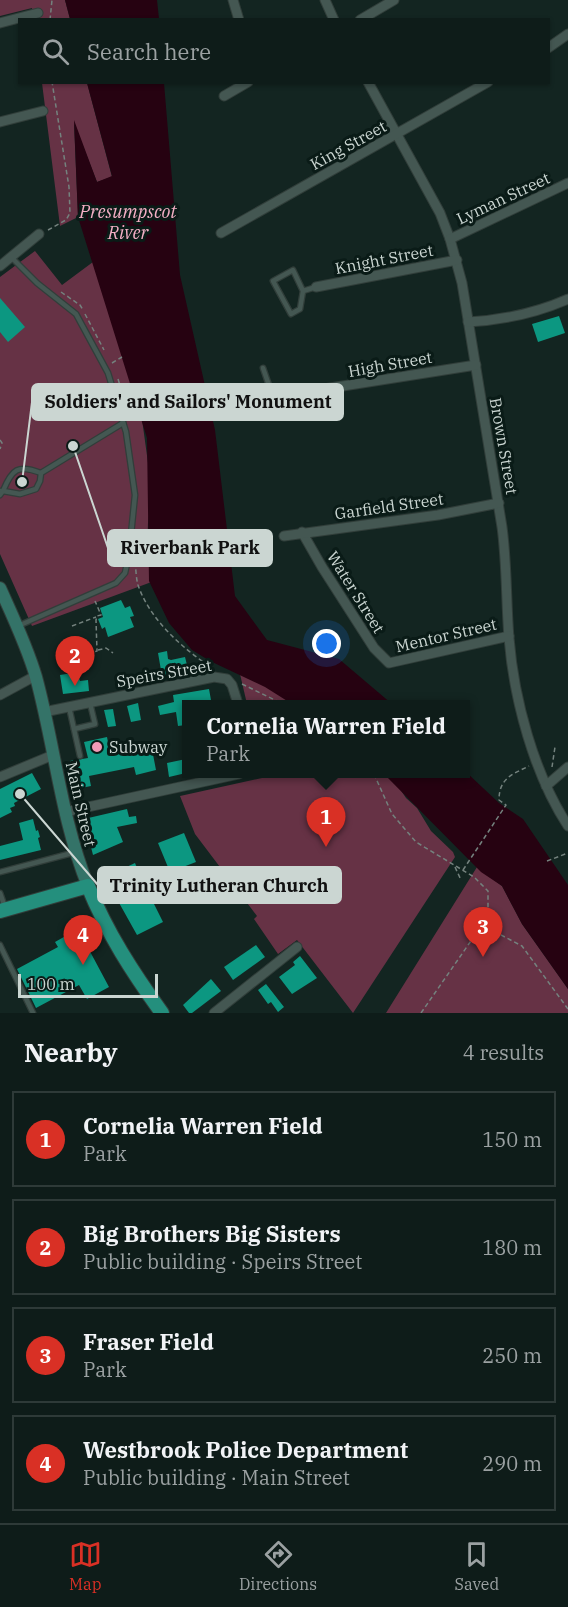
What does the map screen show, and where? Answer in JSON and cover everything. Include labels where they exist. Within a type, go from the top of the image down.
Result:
[{"type":"main road","name":"Main Street","points":[[0,588],[18,626],[35,676],[65,812],[88,886],[106,928],[132,971],[162,1013]]},
{"type":"main road","points":[[3,910],[88,886]]},
{"type":"street","points":[[233,0],[238,18]]},
{"type":"street","points":[[325,0],[333,18]]},
{"type":"street","points":[[363,18],[394,0]]},
{"type":"street","points":[[19,18],[38,13]]},
{"type":"street","points":[[0,23],[18,18]]},
{"type":"street","points":[[550,47],[568,34]]},
{"type":"street","points":[[224,96],[245,84]]},
{"type":"street","name":"Brown Street","points":[[369,84],[440,213],[457,260],[499,503],[507,569],[509,636],[516,683],[536,763],[550,783],[554,804],[568,826]]},
{"type":"street","name":"King Street","points":[[221,233],[485,84]]},
{"type":"street","points":[[0,122],[43,111]]},
{"type":"street","name":"Lyman Street","points":[[450,239],[568,183]]},
{"type":"street","points":[[0,266],[39,234]]},
{"type":"street","name":"Knight Street","points":[[316,288],[457,260]]},
{"type":"street","points":[[468,322],[525,315],[568,299]]},
{"type":"street","name":"High Street","points":[[273,397],[476,365]]},
{"type":"street","name":"Garfield Street","points":[[284,536],[438,515],[499,503]]},
{"type":"street","name":"Water Street","points":[[302,532],[374,648],[389,663]]},
{"type":"street","name":"Mentor Street","points":[[389,663],[509,636]]},
{"type":"street","points":[[0,695],[35,676]]},
{"type":"street","name":"Speirs Street","points":[[44,712],[214,677],[227,679],[232,685],[236,700]]},
{"type":"street","points":[[0,777],[53,755]]},
{"type":"street","points":[[550,783],[568,767]]},
{"type":"street","points":[[65,812],[220,778]]},
{"type":"street","points":[[214,1013],[297,947]]},
{"type":"lane","points":[[11,257],[37,283],[76,314],[108,373],[123,423],[135,495],[125,573],[116,583],[18,626]]},
{"type":"lane","points":[[293,270],[303,291],[300,309],[291,314],[273,281],[293,270]]},
{"type":"lane","points":[[303,291],[316,288]]},
{"type":"lane","points":[[262,368],[273,397]]},
{"type":"lane","points":[[41,472],[36,489],[20,494],[1,492],[9,476],[18,469],[29,468],[41,472],[123,423]]},
{"type":"lane","points":[[74,729],[95,724],[90,703]]},
{"type":"lane","points":[[69,707],[80,756]]},
{"type":"lane","points":[[0,872],[76,852]]},
{"type":"lane","points":[[0,893],[3,910]]},
{"type":"lane","points":[[0,945],[33,1013]]},
{"type":"path","points":[[50,18],[52,0]]},
{"type":"path","points":[[112,363],[122,357]]},
{"type":"path","points":[[0,440],[2,443],[0,449]]},
{"type":"path","points":[[72,626],[101,615],[93,593]]},
{"type":"path","points":[[97,616],[98,651]]},
{"type":"path","points":[[82,652],[85,655],[106,648],[113,653]]},
{"type":"path","points":[[550,783],[555,747]]},
{"type":"path","points":[[463,871],[506,805],[498,797],[510,774],[536,763]]},
{"type":"path","points":[[376,778],[392,814],[416,842],[474,877],[488,891],[489,913],[421,1013]]},
{"type":"path","points":[[547,861],[568,853]]},
{"type":"path","points":[[454,866],[461,880]]},
{"type":"path","points":[[482,925],[522,946],[568,1009]]},
{"type":"shaded area","points":[[0,0],[65,0],[70,18],[33,18],[32,8],[0,16]]},
{"type":"shaded area","points":[[42,84],[87,84],[112,177],[97,182],[74,123],[78,217],[60,226]]},
{"type":"shaded area","points":[[35,251],[62,285],[97,259],[141,412],[152,492],[147,553],[157,580],[32,626],[0,554],[0,277]]},
{"type":"shaded area","points":[[240,674],[300,700],[246,700]]},
{"type":"shaded area","points":[[262,778],[393,778],[406,798],[417,808],[431,831],[453,852],[455,857],[353,1013],[297,940],[278,954],[254,919],[257,916],[195,834],[180,796]]},
{"type":"shaded area","points":[[477,867],[502,886],[522,924],[568,989],[568,1013],[386,1013]]},
{"type":"water","points":[[65,0],[157,0],[159,18],[70,18]]},
{"type":"water","name":"Presumpscot River","points":[[87,84],[164,84],[180,275],[215,430],[235,596],[267,640],[339,659],[387,700],[286,700],[192,650],[169,623],[149,581],[147,438],[78,217],[74,120],[97,182],[112,176]]},
{"type":"water","points":[[470,776],[499,803],[523,819],[568,885],[568,989],[522,924],[502,886],[481,872],[388,778],[470,778]]},
{"type":"building","points":[[0,298],[25,327],[8,342],[0,332]]},
{"type":"building","points":[[559,316],[565,333],[538,342],[532,324]]},
{"type":"building","points":[[121,600],[125,608],[130,606],[134,616],[130,617],[134,627],[108,637],[105,627],[102,629],[98,619],[103,617],[100,608]]},
{"type":"building","points":[[167,651],[168,659],[171,660],[185,657],[188,669],[162,676],[158,653]]},
{"type":"building","points":[[72,673],[73,679],[88,680],[89,691],[63,694],[60,675]]},
{"type":"building","points":[[209,689],[211,700],[182,700],[182,726],[178,726],[176,712],[160,715],[158,706],[174,702],[173,695]]},
{"type":"building","points":[[138,703],[141,720],[131,722],[127,706]]},
{"type":"building","points":[[113,709],[116,726],[108,727],[104,710]]},
{"type":"building","points":[[107,737],[110,753],[151,744],[156,770],[136,775],[134,767],[89,776],[91,786],[81,788],[79,779],[74,780],[70,761],[88,758],[84,742]]},
{"type":"building","points":[[182,760],[182,774],[169,777],[167,763]]},
{"type":"building","points":[[32,773],[41,789],[14,803],[15,806],[10,808],[12,812],[0,818],[0,789]]},
{"type":"building","points":[[127,809],[129,817],[136,816],[137,823],[117,827],[123,842],[93,855],[84,819]]},
{"type":"building","points":[[33,819],[40,837],[38,838],[41,850],[0,860],[0,846],[23,840],[19,823]]},
{"type":"building","points":[[184,833],[196,862],[170,872],[158,843]]},
{"type":"building","points":[[135,863],[140,875],[125,882],[120,870]]},
{"type":"building","points":[[139,876],[144,885],[155,881],[159,890],[149,894],[163,922],[137,935],[118,901],[140,891],[134,878]]},
{"type":"building","points":[[78,929],[109,987],[87,999],[79,985],[36,1008],[17,969],[58,947],[55,942]]},
{"type":"building","points":[[256,945],[265,957],[233,980],[224,967]]},
{"type":"building","points":[[300,956],[317,978],[292,994],[279,977],[295,965],[293,962]]},
{"type":"building","points":[[211,979],[221,991],[189,1013],[183,1005]]},
{"type":"building","points":[[266,984],[284,1007],[278,1012],[271,1002],[268,1004],[258,990]]},
{"type":"place","name":"Riverbank Park","points":[[73,446]]},
{"type":"place","name":"Soldiers' and Sailors' Monument","points":[[22,482]]},
{"type":"place","name":"Big Brothers Big Sisters","points":[[75,686]]},
{"type":"place","name":"Subway","points":[[97,747]]},
{"type":"place","name":"Trinity Lutheran Church","points":[[20,794]]},
{"type":"place","name":"Cornelia Warren Field","points":[[326,847]]},
{"type":"place","name":"Fraser Field","points":[[483,957]]},
{"type":"place","name":"Westbrook Police Department","points":[[83,965]]}]
